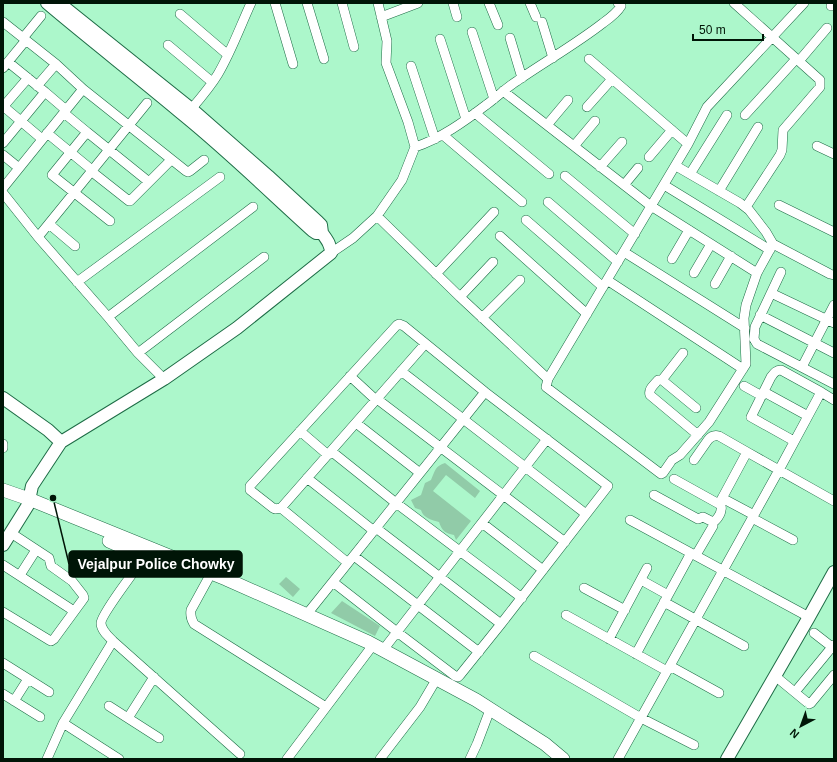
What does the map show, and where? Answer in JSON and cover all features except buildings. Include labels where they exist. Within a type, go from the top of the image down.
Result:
[{"type":"main road","points":[[3,490],[145,557],[208,579],[368,646],[384,650],[476,700],[545,744],[564,759]]},
{"type":"main road","points":[[3,497],[28,502],[226,579],[307,614],[368,646],[473,706],[542,748],[555,759]]},
{"type":"street","points":[[188,113],[218,74],[251,3]]},
{"type":"street","points":[[276,3],[293,64]]},
{"type":"street","points":[[308,3],[324,59]]},
{"type":"street","points":[[342,3],[354,47]]},
{"type":"street","points":[[3,545],[28,502],[32,486],[61,442],[164,379],[237,328],[331,253],[353,238],[377,216],[402,180],[416,147],[386,62],[387,41],[378,3]]},
{"type":"street","points":[[382,17],[418,3]]},
{"type":"street","points":[[453,3],[457,17]]},
{"type":"street","points":[[489,3],[498,25]]},
{"type":"street","points":[[530,3],[539,20],[552,58]]},
{"type":"street","points":[[734,3],[820,80],[820,87],[783,130],[782,150],[780,155],[746,208]]},
{"type":"street","points":[[676,166],[740,203],[749,210],[766,232],[771,247],[757,273],[746,305],[744,318],[746,364],[709,422],[680,455],[672,460],[661,474],[546,387],[548,379],[676,166],[707,107],[804,3]]},
{"type":"street","points":[[54,4],[268,176],[321,225],[322,234],[329,243],[331,253]]},
{"type":"street","points":[[416,147],[427,144],[439,137],[475,113],[503,91],[596,29],[618,11],[621,4]]},
{"type":"street","points":[[180,14],[228,55]]},
{"type":"street","points":[[41,16],[6,65],[28,78],[87,132],[149,182]]},
{"type":"street","points":[[3,22],[186,172],[204,160]]},
{"type":"street","points":[[745,115],[827,28]]},
{"type":"street","points":[[472,32],[494,99]]},
{"type":"street","points":[[510,38],[522,78]]},
{"type":"street","points":[[440,40],[466,119]]},
{"type":"street","points":[[168,45],[212,82]]},
{"type":"street","points":[[589,59],[688,144]]},
{"type":"street","points":[[3,143],[21,121],[56,64]]},
{"type":"street","points":[[411,66],[439,137],[522,202]]},
{"type":"street","points":[[28,78],[3,107],[21,121],[71,152],[129,201],[132,200],[171,160]]},
{"type":"street","points":[[587,107],[612,79]]},
{"type":"street","points":[[3,188],[83,89]]},
{"type":"street","points":[[503,91],[651,206],[757,273]]},
{"type":"street","points":[[547,125],[568,100]]},
{"type":"street","points":[[38,237],[147,103]]},
{"type":"street","points":[[475,113],[549,174]]},
{"type":"street","points":[[690,174],[727,116]]},
{"type":"street","points":[[574,146],[596,121]]},
{"type":"street","points":[[719,191],[758,127]]},
{"type":"street","points":[[649,156],[672,130]]},
{"type":"street","points":[[87,132],[52,174],[110,222]]},
{"type":"street","points":[[600,167],[622,142]]},
{"type":"street","points":[[817,146],[834,154]]},
{"type":"street","points":[[3,155],[19,168]]},
{"type":"street","points":[[624,185],[638,168]]},
{"type":"street","points":[[566,176],[635,234]]},
{"type":"street","points":[[77,282],[220,177]]},
{"type":"street","points":[[664,185],[771,247],[834,275]]},
{"type":"street","points":[[3,193],[38,237],[138,352],[164,379]]},
{"type":"street","points":[[548,202],[618,262]]},
{"type":"street","points":[[779,205],[834,232]]},
{"type":"street","points":[[108,316],[253,207]]},
{"type":"street","points":[[436,274],[494,212]]},
{"type":"street","points":[[377,216],[482,318],[548,379]]},
{"type":"street","points":[[526,220],[605,283],[743,369]]},
{"type":"street","points":[[49,224],[75,246]]},
{"type":"street","points":[[672,259],[689,230]]},
{"type":"street","points":[[500,236],[587,314]]},
{"type":"street","points":[[694,273],[711,244]]},
{"type":"street","points":[[624,252],[745,328]]},
{"type":"street","points":[[715,284],[731,256]]},
{"type":"street","points":[[138,352],[264,257]]},
{"type":"street","points":[[460,297],[493,262]]},
{"type":"street","points":[[781,272],[755,327],[754,338],[757,344],[834,384]]},
{"type":"street","points":[[482,318],[520,280]]},
{"type":"street","points":[[771,293],[830,322]]},
{"type":"street","points":[[802,368],[814,343],[830,322],[834,305]]},
{"type":"street","points":[[760,315],[834,353]]},
{"type":"street","points":[[333,582],[458,677],[522,598],[608,486],[485,392],[404,326],[399,324],[250,486],[250,490],[271,507],[275,509],[281,508],[425,344]]},
{"type":"street","points":[[683,353],[662,380],[658,380],[650,390],[650,395],[698,435]]},
{"type":"street","points":[[794,441],[751,417],[775,372],[781,370],[834,400]]},
{"type":"street","points":[[401,371],[586,514]]},
{"type":"street","points":[[350,376],[377,399],[564,542]]},
{"type":"street","points":[[662,380],[696,408]]},
{"type":"street","points":[[744,386],[808,416]]},
{"type":"street","points":[[307,614],[485,392]]},
{"type":"street","points":[[618,759],[821,392]]},
{"type":"street","points":[[3,398],[48,430],[61,442]]},
{"type":"street","points":[[356,423],[420,473]]},
{"type":"street","points":[[300,431],[522,598]]},
{"type":"street","points":[[694,460],[708,440],[716,435],[834,501]]},
{"type":"street","points":[[384,650],[547,439]]},
{"type":"street","points":[[3,444],[3,448]]},
{"type":"street","points":[[654,495],[698,518],[703,518],[713,522],[716,521],[722,508],[721,501],[747,452]]},
{"type":"street","points":[[307,478],[501,624]]},
{"type":"street","points":[[674,479],[753,517],[793,540]]},
{"type":"street","points":[[281,508],[418,605],[479,652]]},
{"type":"street","points":[[630,520],[809,617]]},
{"type":"street","points":[[482,523],[543,570]]},
{"type":"street","points":[[636,654],[666,598],[712,526]]},
{"type":"street","points":[[3,612],[51,640],[54,639],[84,598],[72,581],[51,566],[49,558],[11,533]]},
{"type":"street","points":[[20,576],[36,550]]},
{"type":"street","points":[[145,557],[117,595],[102,619],[101,624],[103,629],[112,641],[240,754]]},
{"type":"street","points":[[3,565],[74,611]]},
{"type":"street","points":[[609,639],[647,568]]},
{"type":"street","points":[[727,759],[834,572]]},
{"type":"street","points":[[208,579],[191,610],[191,620],[194,624],[326,707]]},
{"type":"street","points":[[641,580],[696,620],[744,646]]},
{"type":"street","points":[[584,588],[625,610]]},
{"type":"street","points":[[566,615],[636,654],[718,693]]},
{"type":"street","points":[[795,692],[833,647],[814,633]]},
{"type":"street","points":[[50,758],[63,723],[112,641]]},
{"type":"street","points":[[287,759],[326,707],[368,646]]},
{"type":"street","points":[[534,656],[641,718],[694,745]]},
{"type":"street","points":[[3,663],[49,692]]},
{"type":"street","points":[[775,676],[810,704],[834,675]]},
{"type":"street","points":[[128,718],[154,677]]},
{"type":"street","points":[[14,701],[28,679]]},
{"type":"street","points":[[380,759],[420,707],[434,685]]},
{"type":"street","points":[[3,694],[40,717]]},
{"type":"street","points":[[109,706],[159,738]]},
{"type":"street","points":[[470,759],[488,715]]},
{"type":"street","points":[[63,723],[119,759]]},
{"type":"green space","points":[[445,463],[480,491],[475,498],[446,475],[433,491],[471,521],[456,540],[454,535],[441,528],[439,522],[428,518],[422,513],[421,510],[415,508],[411,500],[421,495],[425,483],[431,480],[437,467]]},
{"type":"green space","points":[[286,577],[300,589],[293,597],[279,584]]},
{"type":"green space","points":[[342,601],[380,626],[375,636],[331,613]]},
{"type":"place","name":"Vejalpur Police Chowky","points":[[53,498]]}]
